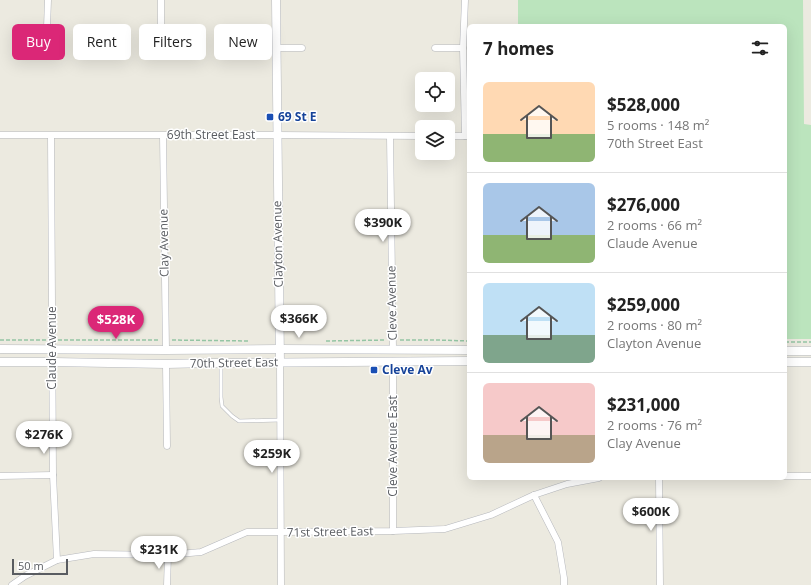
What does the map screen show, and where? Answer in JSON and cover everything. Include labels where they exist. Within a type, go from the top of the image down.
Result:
[{"type":"main road","name":"Clayton Avenue","points":[[276,0],[280,363]]},
{"type":"main road","name":"70th Street East","points":[[0,349],[467,350]]},
{"type":"main road","points":[[787,351],[811,351]]},
{"type":"main road","name":"70th Street East","points":[[0,362],[166,364],[467,361]]},
{"type":"main road","points":[[787,362],[811,362]]},
{"type":"street","points":[[47,24],[48,0]]},
{"type":"street","points":[[160,24],[161,0]]},
{"type":"street","points":[[455,136],[467,136],[464,48],[465,0]]},
{"type":"street","points":[[277,48],[302,48]]},
{"type":"street","points":[[435,48],[464,48]]},
{"type":"street","name":"69th Street East","points":[[0,135],[415,136]]},
{"type":"street","name":"Claude Avenue","points":[[51,136],[53,475],[57,560]]},
{"type":"street","name":"Clay Avenue","points":[[163,136],[166,350]]},
{"type":"street","name":"Cleve Avenue","points":[[390,136],[393,349]]},
{"type":"street","name":"Cleve Avenue East","points":[[393,361],[393,531]]},
{"type":"street","name":"Clayton Avenue","points":[[280,363],[281,585]]},
{"type":"street","points":[[166,364],[167,446]]},
{"type":"street","points":[[0,476],[53,475]]},
{"type":"street","points":[[787,476],[811,476]]},
{"type":"street","name":"71st Street East","points":[[12,585],[25,576],[57,560],[94,554],[168,555],[201,552],[247,532],[393,531],[445,529],[491,515],[534,495],[567,484],[588,480]]},
{"type":"street","points":[[660,480],[660,585]]},
{"type":"street","points":[[534,495],[558,542],[564,585]]},
{"type":"street","points":[[167,585],[168,555]]},
{"type":"lane","points":[[221,363],[222,406],[232,416],[240,421],[280,420]]},
{"type":"path","points":[[0,340],[249,341]]},
{"type":"path","points":[[325,341],[467,341]]},
{"type":"path","points":[[787,342],[811,342]]},
{"type":"green space","points":[[518,0],[803,0],[804,124],[811,125],[811,339],[787,339],[787,24],[518,24]]},
{"type":"place","name":"69 St E","points":[[270,117]]},
{"type":"place","name":"Cleve Av","points":[[374,370]]}]
